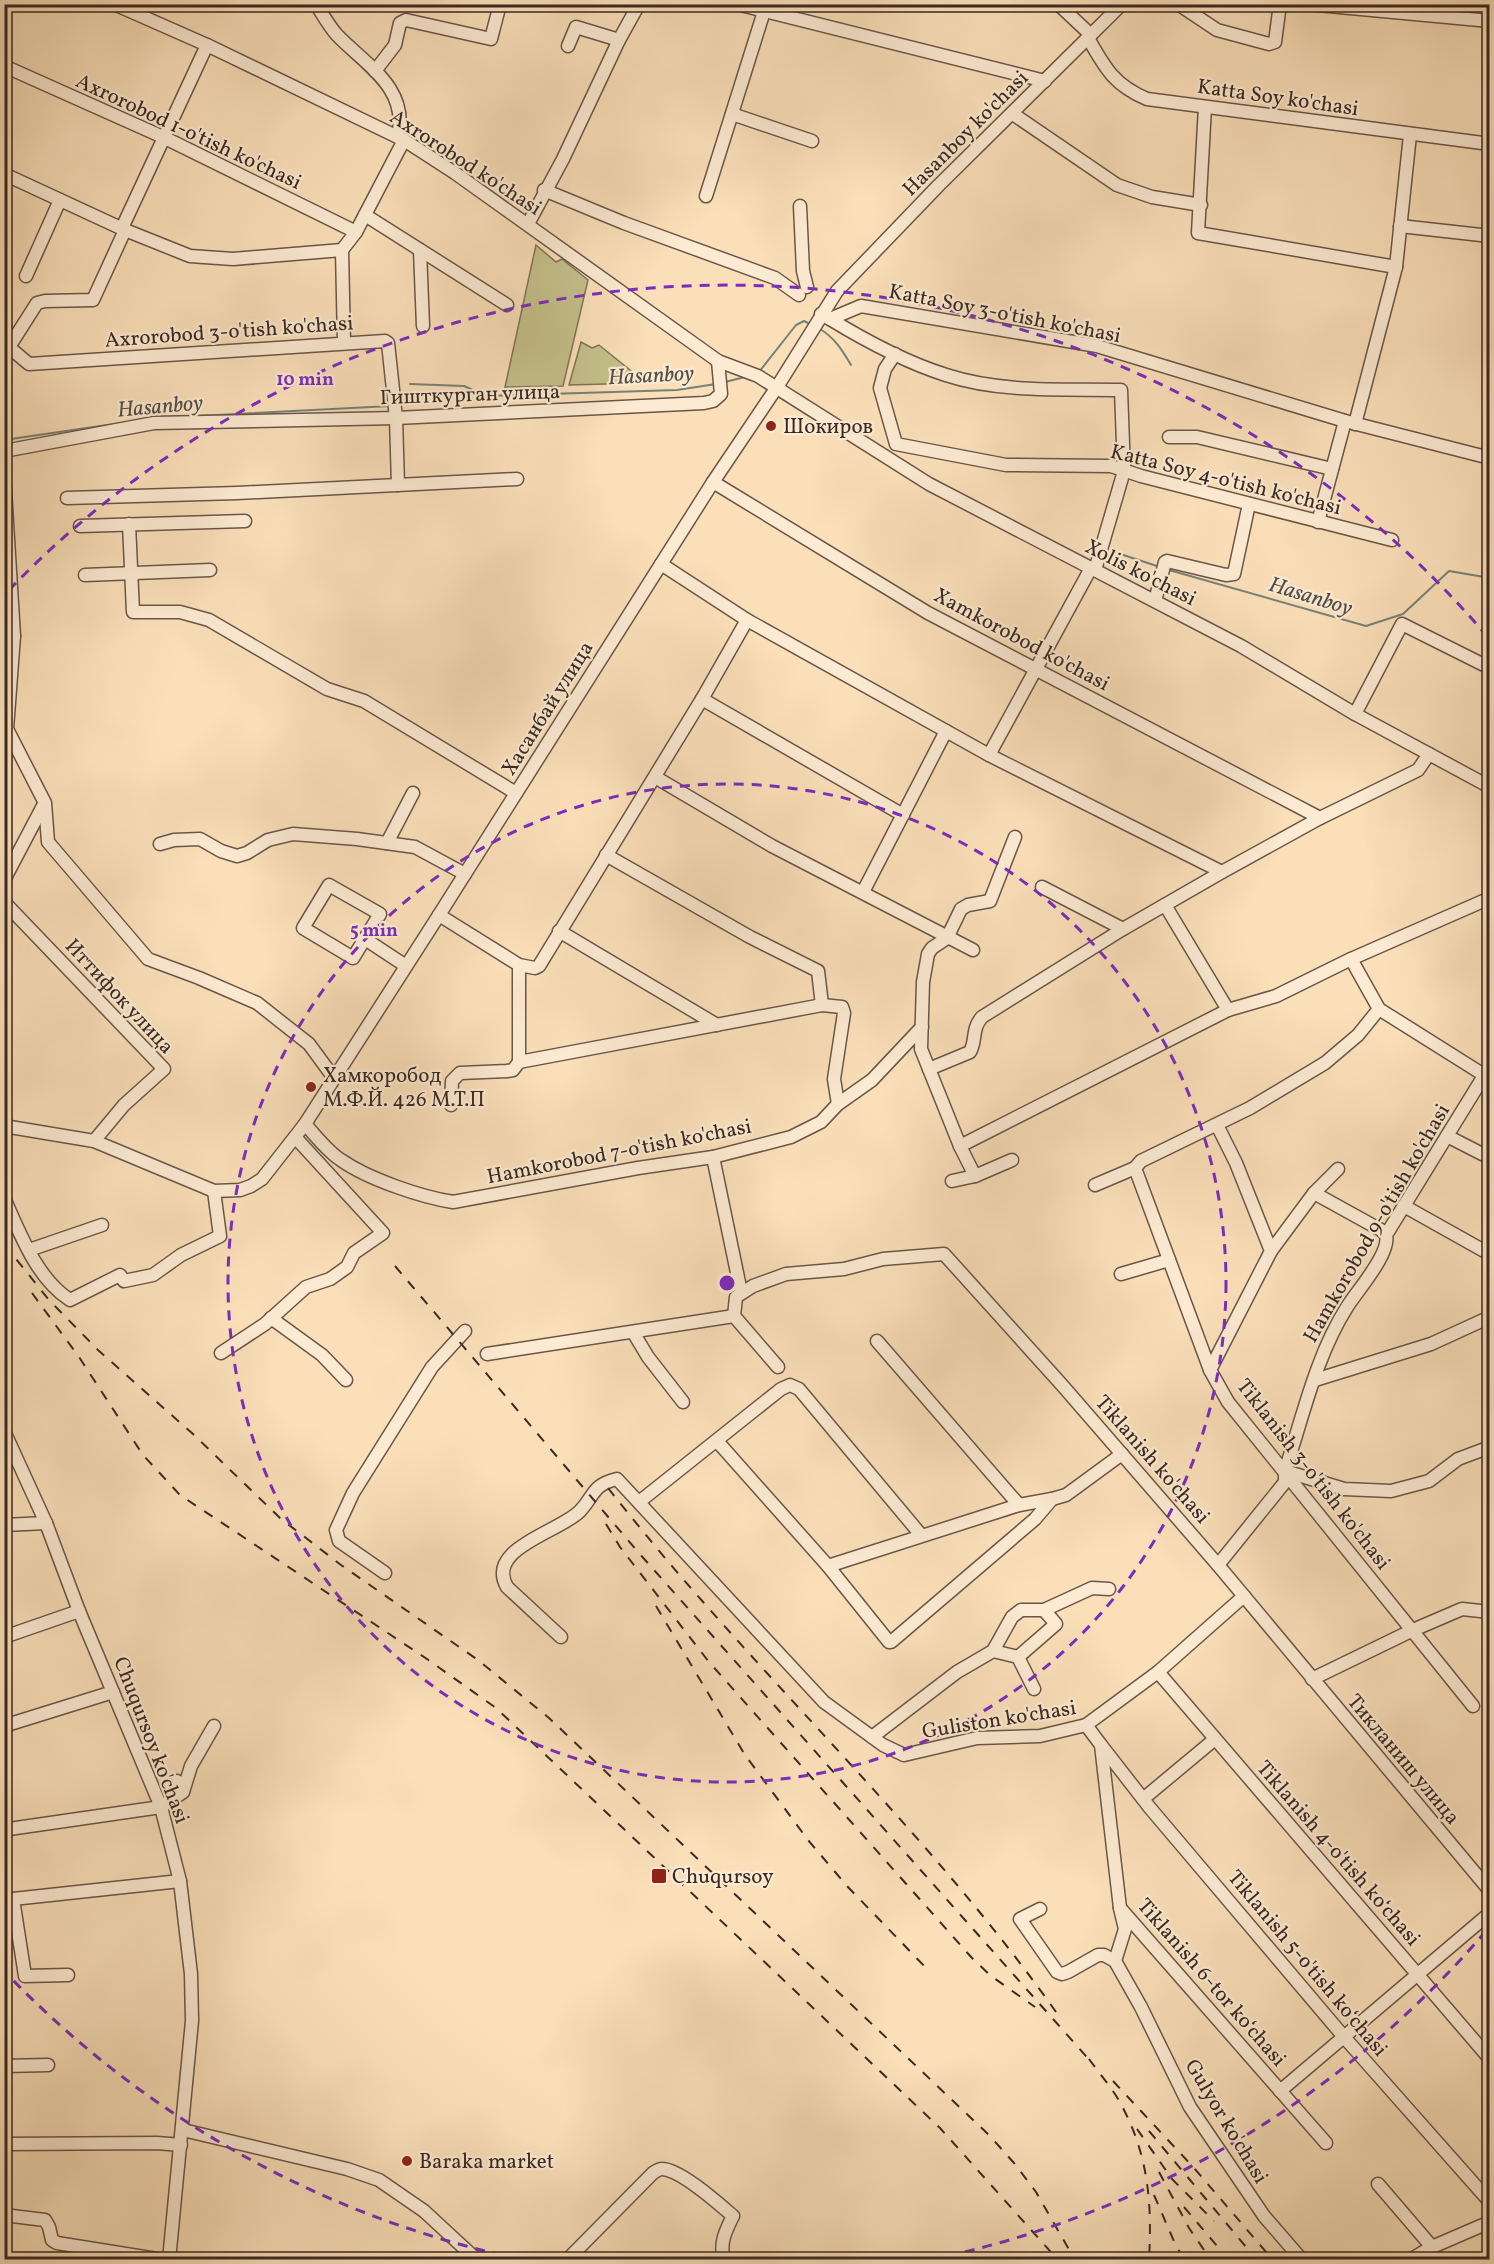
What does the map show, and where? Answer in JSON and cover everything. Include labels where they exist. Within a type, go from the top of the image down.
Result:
[{"type":"street","name":"Axrorobod ko'chasi","points":[[114,4],[207,45],[401,138],[528,224],[718,361],[754,374],[777,387]]},
{"type":"street","points":[[316,4],[335,33],[375,71],[395,95],[399,112],[401,138],[365,215],[356,232],[342,250],[344,343]]},
{"type":"street","points":[[375,71],[395,45],[400,23],[406,20],[491,39],[500,4]]},
{"type":"street","points":[[528,224],[544,190],[563,159],[619,40],[639,4]]},
{"type":"street","points":[[737,4],[765,8],[1046,81]]},
{"type":"street","name":"Katta Soy ko'chasi","points":[[1058,4],[1089,37],[1103,65],[1116,82],[1146,99],[1490,144]]},
{"type":"street","name":"Hasanboy ko'chasi","points":[[825,316],[837,291],[938,186],[1122,4]]},
{"type":"street","points":[[1178,4],[1217,30],[1269,44],[1275,42],[1280,4]]},
{"type":"street","points":[[1307,4],[1490,21]]},
{"type":"street","points":[[706,196],[765,8]]},
{"type":"street","points":[[568,46],[576,27],[619,40]]},
{"type":"street","points":[[7,345],[38,303],[93,300],[163,137],[207,45]]},
{"type":"street","name":"Axrorobod 1-o'tish ko'chasi","points":[[4,66],[163,137],[356,232]]},
{"type":"street","points":[[1205,107],[1198,233],[1396,267]]},
{"type":"street","points":[[732,114],[812,141]]},
{"type":"street","points":[[1013,114],[1117,184],[1152,197],[1201,206]]},
{"type":"street","points":[[1318,522],[1332,469],[1350,423],[1396,267],[1410,135]]},
{"type":"street","points":[[4,174],[124,229],[190,256],[233,259],[342,250]]},
{"type":"street","points":[[544,190],[624,224],[756,270],[803,291],[800,206]]},
{"type":"street","points":[[26,276],[60,200]]},
{"type":"street","points":[[365,215],[507,305]]},
{"type":"street","points":[[1400,226],[1490,236]]},
{"type":"street","points":[[420,250],[423,326]]},
{"type":"street","name":"Katta Soy 3-o'tish ko'chasi","points":[[825,316],[861,306],[1097,346],[1350,423],[1490,458]]},
{"type":"street","points":[[825,316],[866,341],[946,375],[992,385],[1046,389],[1121,390],[1124,471],[1093,569],[1034,668],[989,755]]},
{"type":"street","name":"Хасанбай улица","points":[[305,1124],[713,482],[777,387],[812,329],[825,316]]},
{"type":"street","name":"Axrorobod 3-o'tish ko'chasi","points":[[7,345],[29,364],[385,341],[388,343],[396,418]]},
{"type":"street","name":"Katta Soy 4-o'tish ko'chasi","points":[[895,354],[885,369],[880,388],[896,444],[1006,465],[1111,466],[1392,540]]},
{"type":"street","name":"Гишткурган улица","points":[[4,451],[154,423],[396,418],[704,404],[721,394],[718,361]]},
{"type":"street","name":"Xolis ko'chasi","points":[[777,387],[929,484],[1241,646],[1355,714],[1490,787]]},
{"type":"street","points":[[396,418],[398,485]]},
{"type":"street","points":[[1169,437],[1197,437],[1332,469]]},
{"type":"street","points":[[4,474],[14,636],[7,729],[45,803],[48,842],[148,959],[257,1003],[309,1044],[334,1078]]},
{"type":"street","points":[[67,498],[517,479]]},
{"type":"street","name":"Xamkorobod ko'chasi","points":[[713,482],[928,613],[1320,818]]},
{"type":"street","points":[[1155,601],[1164,566],[1226,575],[1234,574],[1249,504]]},
{"type":"street","points":[[80,526],[245,521]]},
{"type":"street","points":[[129,524],[133,612],[180,612],[209,620],[327,689],[364,701],[516,793]]},
{"type":"street","points":[[661,564],[747,620],[989,755],[1222,872]]},
{"type":"street","points":[[85,575],[210,570]]},
{"type":"street","points":[[439,915],[519,965],[535,968],[539,966],[702,699],[747,620]]},
{"type":"street","points":[[1355,714],[1402,624],[1490,668]]},
{"type":"street","points":[[4,625],[14,636]]},
{"type":"street","points":[[702,699],[903,815]]},
{"type":"street","points":[[863,892],[946,731]]},
{"type":"street","points":[[929,1069],[970,1052],[976,1024],[982,1017],[1123,929],[1222,872],[1320,818],[1418,770],[1429,754]]},
{"type":"street","points":[[655,777],[772,846],[973,950]]},
{"type":"street","points":[[387,843],[413,793]]},
{"type":"street","points":[[4,880],[45,803]]},
{"type":"street","points":[[160,844],[174,840],[200,839],[221,851],[237,856],[247,854],[268,840],[293,834],[387,843],[415,847],[465,874]]},
{"type":"street","points":[[975,1176],[960,1146],[921,1049],[922,982],[928,954],[932,948],[947,938],[961,909],[968,905],[990,901],[1015,837]]},
{"type":"street","points":[[606,855],[750,937],[818,971],[822,1005]]},
{"type":"street","points":[[329,885],[380,914],[365,939],[353,958],[303,928],[329,885]]},
{"type":"street","points":[[1042,887],[1123,929]]},
{"type":"street","points":[[960,1146],[1228,1010],[1276,996],[1351,959],[1490,898]]},
{"type":"street","name":"Иттифок улица","points":[[4,902],[164,1069],[124,1105],[94,1141]]},
{"type":"street","points":[[1165,905],[1228,1010]]},
{"type":"street","points":[[559,931],[717,1025]]},
{"type":"street","points":[[365,939],[406,966]]},
{"type":"street","points":[[1351,959],[1379,1009],[1487,1071]]},
{"type":"street","points":[[451,1105],[452,1081],[460,1073],[513,1070],[519,1062],[519,965]]},
{"type":"street","points":[[519,1062],[822,1005],[842,1007],[834,1079],[838,1104]]},
{"type":"street","points":[[1095,1185],[1135,1168],[1141,1161],[1250,1108],[1325,1063],[1358,1035],[1379,1009]]},
{"type":"street","name":"Hamkorobod 7-o'tish ko'chasi","points":[[305,1124],[339,1159],[364,1174],[436,1199],[453,1202],[638,1168],[713,1157],[802,1132],[821,1122],[838,1104],[872,1080],[922,1027]]},
{"type":"street","name":"Hamkorobod 9-o'tish ko'chasi","points":[[1218,1565],[1285,1482],[1285,1471],[1322,1357],[1346,1308],[1383,1253],[1388,1240],[1386,1235],[1487,1071]]},
{"type":"street","points":[[4,1126],[94,1141],[214,1191],[228,1192],[251,1186],[262,1179],[305,1124]]},
{"type":"street","points":[[1217,1125],[1236,1163],[1271,1251]]},
{"type":"street","points":[[1447,1136],[1490,1158]]},
{"type":"street","points":[[221,1353],[271,1318],[306,1287],[330,1279],[347,1267],[354,1252],[383,1233],[296,1137]]},
{"type":"street","points":[[713,1157],[741,1292],[736,1297],[734,1317],[778,1367]]},
{"type":"street","points":[[952,1181],[975,1176],[1012,1160]]},
{"type":"street","name":"Tiklanish 3-o'tish ko'chasi","points":[[1135,1168],[1210,1370],[1228,1401],[1473,1706]]},
{"type":"street","points":[[1210,1370],[1271,1251],[1314,1193],[1338,1169]]},
{"type":"street","points":[[4,1198],[29,1251],[56,1290],[70,1299],[120,1275],[124,1281],[153,1275],[181,1256],[220,1236],[214,1191]]},
{"type":"street","points":[[1314,1193],[1386,1235]]},
{"type":"street","points":[[1404,1206],[1486,1252]]},
{"type":"street","points":[[29,1251],[102,1225]]},
{"type":"street","name":"Tiklanish ko'chasi","points":[[741,1292],[786,1274],[844,1269],[883,1259],[944,1254],[1122,1454],[1312,1679]]},
{"type":"street","points":[[1121,1274],[1169,1260]]},
{"type":"street","points":[[487,1354],[734,1317]]},
{"type":"street","points":[[1315,1380],[1431,1344],[1490,1317]]},
{"type":"street","points":[[271,1318],[322,1354],[346,1380]]},
{"type":"street","points":[[385,1573],[339,1541],[336,1530],[353,1493],[432,1367],[465,1331]]},
{"type":"street","points":[[633,1332],[648,1357],[683,1402]]},
{"type":"street","points":[[877,1341],[1019,1505]]},
{"type":"street","points":[[639,1502],[781,1389],[790,1385],[799,1389],[921,1535]]},
{"type":"street","name":"Chuqursoy ko'chasi","points":[[4,1431],[46,1523],[161,1807],[180,1881],[190,1974],[192,2021],[169,2259]]},
{"type":"street","points":[[717,1442],[828,1566],[889,1642],[1035,1519],[1052,1499]]},
{"type":"street","points":[[1285,1471],[1344,1489],[1391,1491],[1429,1481],[1458,1459],[1490,1447]]},
{"type":"street","points":[[828,1566],[1019,1505],[1052,1499],[1072,1491],[1122,1454]]},
{"type":"street","name":"Guliston ko'chasi","points":[[561,1636],[507,1587],[501,1577],[502,1567],[508,1558],[520,1548],[579,1512],[603,1482],[617,1479],[824,1702],[883,1745],[904,1755],[977,1738],[1040,1736],[1086,1725],[1158,1672],[1244,1596]]},
{"type":"street","points":[[4,1525],[46,1523]]},
{"type":"street","points":[[868,1735],[957,1672],[993,1651],[1012,1617],[1021,1610],[1044,1610],[1092,1588],[1109,1588]]},
{"type":"street","points":[[1312,1679],[1462,1609],[1490,1612]]},
{"type":"street","points":[[1018,1657],[1056,1624],[1044,1610]]},
{"type":"street","points":[[4,1637],[80,1611]]},
{"type":"street","points":[[993,1651],[1018,1657],[1034,1689]]},
{"type":"street","name":"Tiklanish 4-o'tish ko‘chasi","points":[[1158,1672],[1490,2059]]},
{"type":"street","name":"Тикланиш улица","points":[[1312,1679],[1490,1891]]},
{"type":"street","points":[[4,1729],[10,1724],[113,1692]]},
{"type":"street","points":[[1086,1725],[1101,1745]]},
{"type":"street","points":[[4,1827],[9,1829],[161,1807],[180,1786],[214,1726]]},
{"type":"street","points":[[1143,1799],[1215,1739]]},
{"type":"street","name":"Tiklanish 5-o'tish ko‘chasi","points":[[1101,1745],[1143,1799],[1344,2037],[1490,2202]]},
{"type":"street","name":"Tiklanish 6-tor ko‘chasi","points":[[1101,1745],[1120,1908],[1326,2143]]},
{"type":"street","points":[[68,1975],[25,1976],[12,1899],[180,1881]]},
{"type":"street","points":[[1040,1909],[1020,1919],[1057,1972],[1062,1974],[1098,1955],[1104,1955],[1115,1961],[1125,1929],[1120,1908]]},
{"type":"street","points":[[1280,2091],[1490,1913]]},
{"type":"street","name":"Gulyor ko'chasi","points":[[1115,1961],[1141,2007],[1190,2107],[1264,2216],[1302,2259]]},
{"type":"street","points":[[4,2066],[48,2065]]},
{"type":"street","points":[[183,2130],[347,2169],[380,2180],[424,2211],[477,2259]]},
{"type":"street","points":[[4,2144],[157,2143],[181,2145]]},
{"type":"street","points":[[567,2259],[653,2173],[660,2169],[669,2171],[694,2184],[733,2216],[724,2232],[722,2244],[724,2259]]},
{"type":"street","points":[[1378,2184],[1432,2247]]},
{"type":"street","points":[[4,2215],[45,2220],[52,2240],[57,2243],[164,2259]]},
{"type":"street","points":[[1410,2259],[1490,2222]]},
{"type":"shaded area","points":[[536,245],[556,262],[562,259],[588,280],[563,386],[505,387]]},
{"type":"shaded area","points":[[581,342],[592,348],[599,345],[643,383],[569,385]]},
{"type":"waterway","name":"Hasanboy","points":[[759,372],[796,325],[804,321],[812,325]]},
{"type":"waterway","name":"Hasanboy","points":[[820,329],[834,340],[851,365]]},
{"type":"waterway","name":"Hasanboy","points":[[725,382],[745,377]]},
{"type":"waterway","name":"Hasanboy","points":[[410,384],[464,386],[486,396],[677,390],[716,384]]},
{"type":"waterway","name":"Hasanboy","points":[[178,417],[391,406]]},
{"type":"waterway","name":"Hasanboy","points":[[4,440],[128,422]]},
{"type":"waterway","name":"Hasanboy","points":[[1111,551],[1160,567]]},
{"type":"waterway","name":"Hasanboy","points":[[1169,570],[1366,626],[1403,614],[1449,571],[1490,578]]},
{"type":"railway","points":[[4,1244],[49,1300],[98,1350],[193,1434],[280,1518],[341,1565],[478,1660],[549,1718],[989,2135],[1036,2192],[1075,2260]]},
{"type":"railway","points":[[395,1266],[638,1552],[1093,2064]]},
{"type":"railway","points":[[32,1293],[79,1357],[143,1455],[180,1495],[427,1659],[496,1708],[940,2128],[1058,2260]]},
{"type":"railway","points":[[608,1488],[692,1589],[886,1803],[974,1905],[1056,2012]]},
{"type":"railway","points":[[606,1524],[620,1547],[709,1662],[972,1958],[991,1976],[1035,2007]]},
{"type":"railway","points":[[656,1606],[745,1755],[808,1840],[847,1886],[929,1971]]},
{"type":"railway","points":[[1089,2059],[1121,2105],[1139,2148],[1149,2203],[1149,2260]]},
{"type":"railway","points":[[1113,2081],[1194,2168],[1273,2260]]},
{"type":"railway","points":[[1137,2129],[1172,2179],[1214,2221]]},
{"type":"railway","points":[[1149,2131],[1257,2260]]},
{"type":"railway","points":[[1159,2172],[1189,2228],[1211,2260]]},
{"type":"railway","points":[[1154,2195],[1176,2246],[1185,2260]]},
{"type":"railway","points":[[1184,2207],[1229,2260]]},
{"type":"place","name":"Шокиров","points":[[771,426]]},
{"type":"place","name":"Хамкоробод М.Ф.Й. 426 М.Т.П","points":[[311,1087]]},
{"type":"place","name":"Chuqursoy","points":[[659,1876]]},
{"type":"place","name":"Baraka market","points":[[407,2161]]}]
